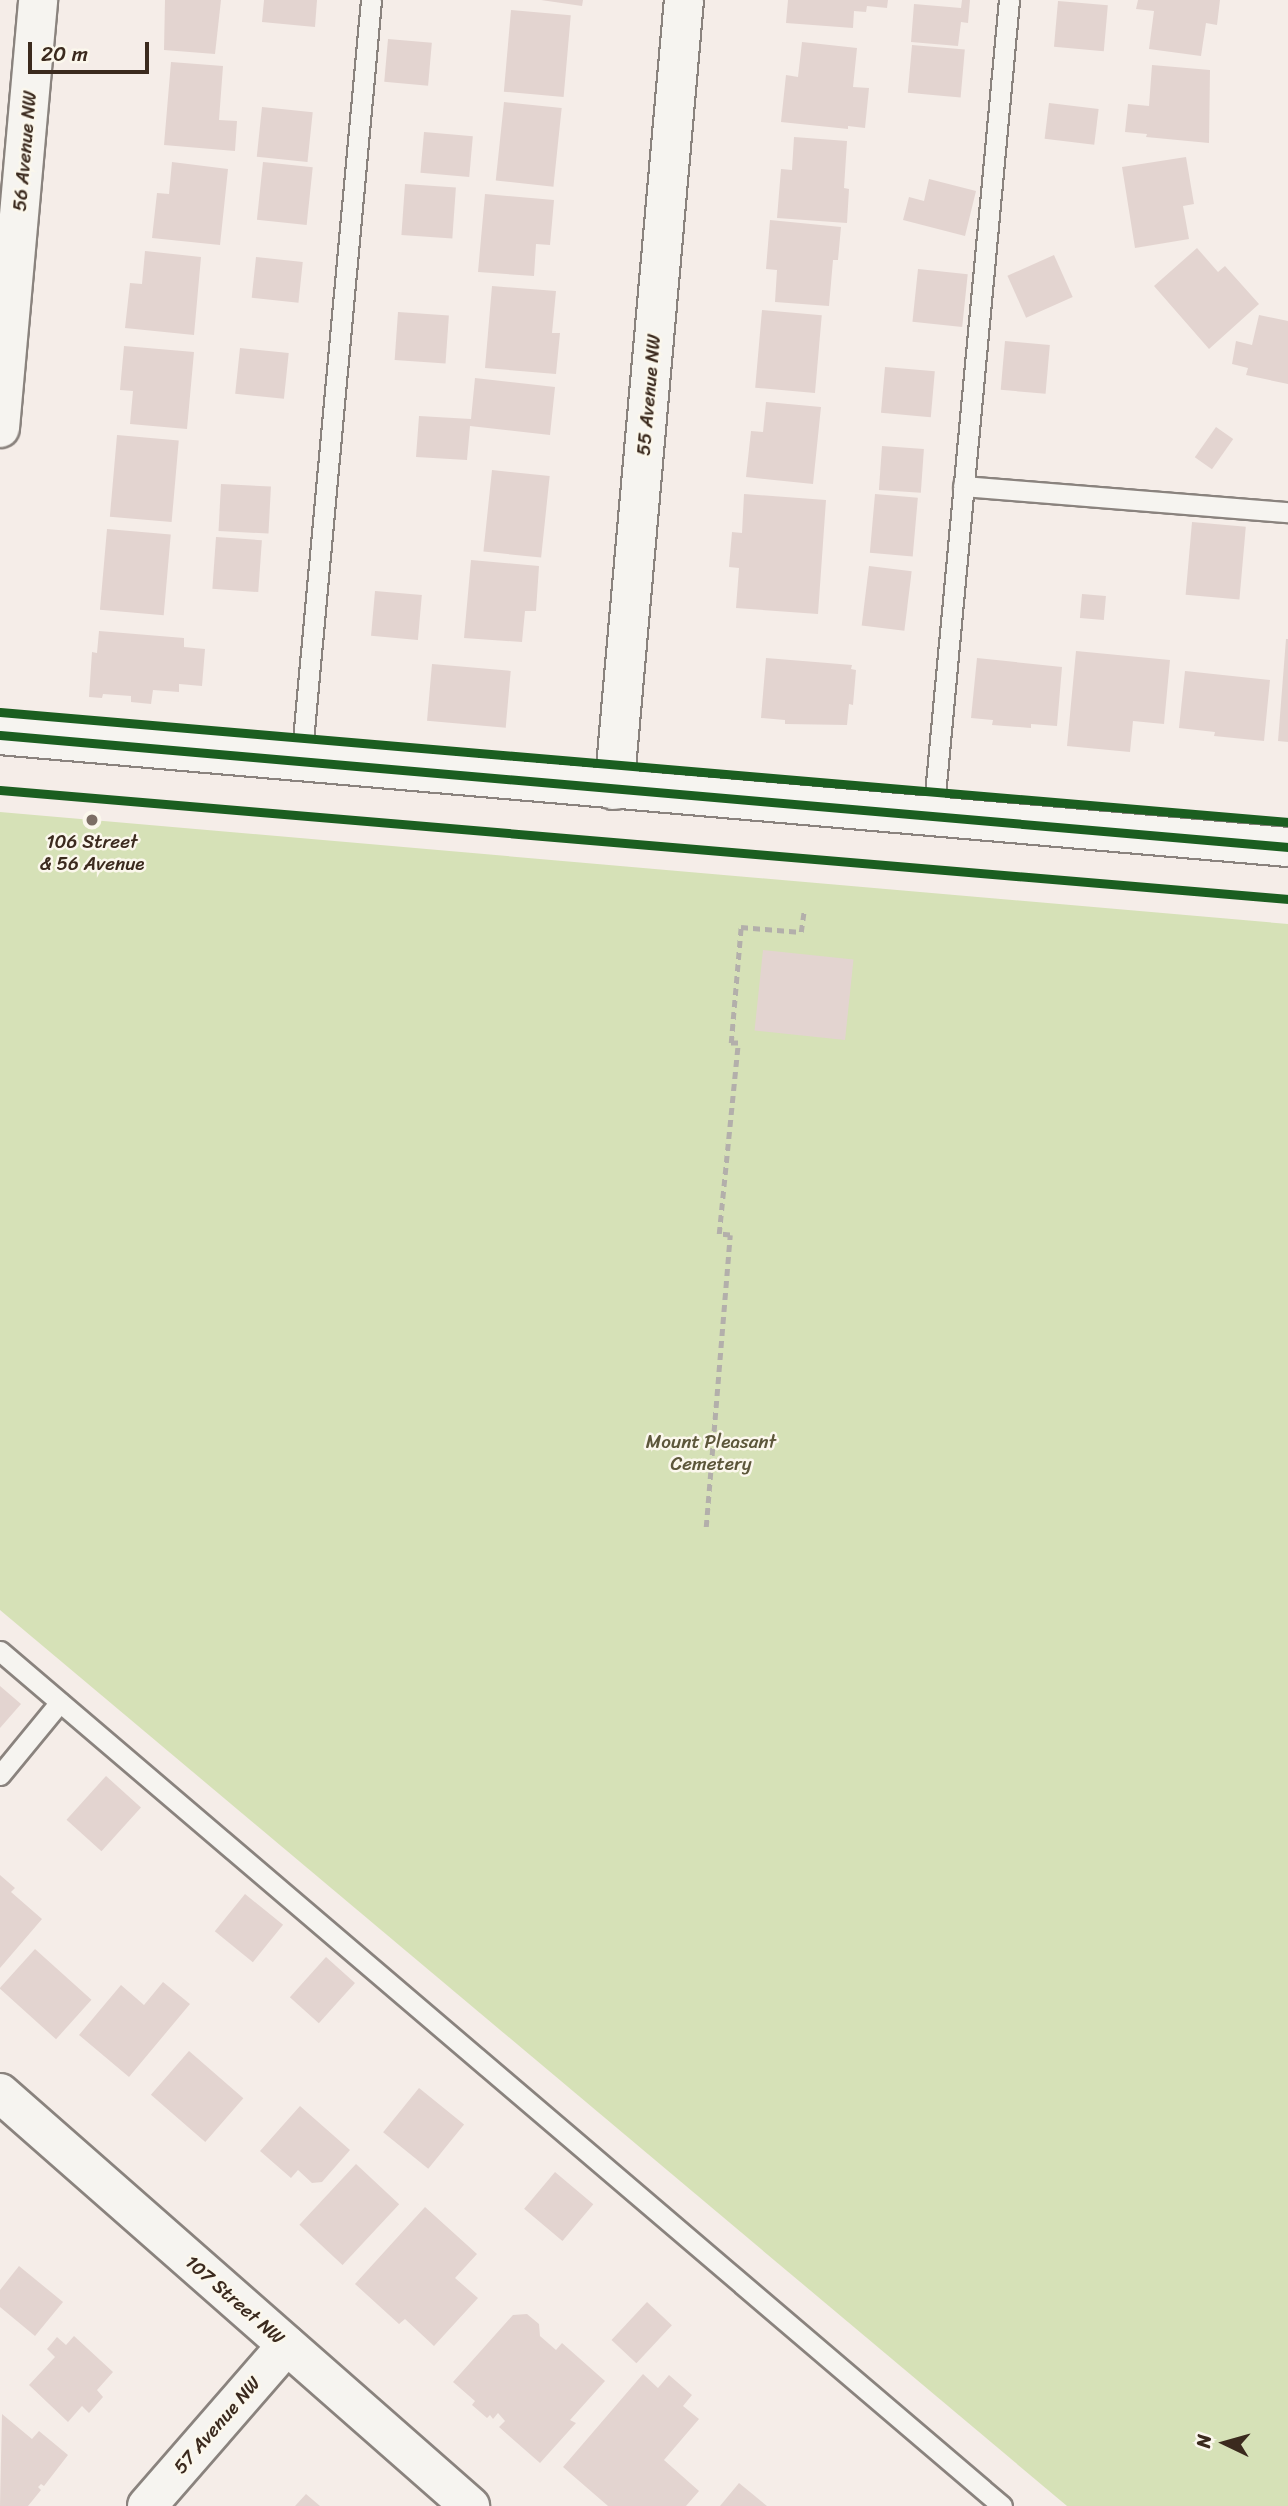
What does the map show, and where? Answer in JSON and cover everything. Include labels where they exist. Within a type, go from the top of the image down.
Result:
[{"type":"street","name":"56 Avenue NW","points":[[0,428],[38,0]]},
{"type":"street","name":"55 Avenue NW","points":[[614,790],[684,0]]},
{"type":"street","points":[[0,735],[1288,847]]},
{"type":"street","name":"107 Street NW","points":[[0,2093],[470,2506]]},
{"type":"street","name":"57 Avenue NW","points":[[147,2506],[287,2345]]},
{"type":"lane","points":[[301,762],[371,0]]},
{"type":"lane","points":[[933,816],[1009,0]]},
{"type":"lane","points":[[964,486],[1288,512]]},
{"type":"lane","points":[[0,1651],[1002,2506]]},
{"type":"lane","points":[[0,1775],[60,1702]]},
{"type":"path","points":[[706,1527],[730,1235],[719,1234],[738,1043],[731,1043],[741,927],[802,932],[804,911]]},
{"type":"green space","name":"Mount Pleasant Cemetery","points":[[0,812],[1288,924],[1288,2506],[1067,2506],[0,1610]]},
{"type":"building","points":[[165,0],[221,0],[215,54],[164,50]]},
{"type":"building","points":[[264,0],[317,0],[315,27],[262,22]]},
{"type":"building","points":[[541,0],[583,0],[582,6]]},
{"type":"building","points":[[788,0],[888,0],[887,8],[867,6],[866,12],[854,11],[853,28],[786,23]]},
{"type":"building","points":[[962,0],[970,0],[968,23],[961,22],[958,46],[911,42],[914,4],[961,8]]},
{"type":"building","points":[[1138,0],[1220,0],[1217,25],[1206,23],[1201,56],[1149,49],[1154,11],[1136,9]]},
{"type":"building","points":[[1058,1],[1108,5],[1104,51],[1054,47]]},
{"type":"building","points":[[511,10],[571,15],[564,97],[504,92]]},
{"type":"building","points":[[388,39],[432,43],[428,86],[384,82]]},
{"type":"building","points":[[802,42],[857,48],[853,87],[869,88],[865,128],[848,126],[848,129],[781,122],[786,75],[798,77]]},
{"type":"building","points":[[912,45],[965,50],[961,97],[908,93]]},
{"type":"building","points":[[171,62],[223,66],[219,120],[237,121],[235,151],[164,145]]},
{"type":"building","points":[[1152,65],[1210,70],[1209,143],[1146,137],[1147,134],[1125,132],[1128,104],[1149,106]]},
{"type":"building","points":[[504,102],[562,108],[553,187],[496,181]]},
{"type":"building","points":[[1049,103],[1099,109],[1094,145],[1045,139]]},
{"type":"building","points":[[262,107],[313,112],[307,162],[257,157]]},
{"type":"building","points":[[424,132],[473,136],[469,177],[420,173]]},
{"type":"building","points":[[794,137],[847,141],[844,188],[849,189],[847,223],[777,218],[781,169],[792,170]]},
{"type":"building","points":[[1186,157],[1194,204],[1183,206],[1189,239],[1135,248],[1122,167]]},
{"type":"building","points":[[172,162],[228,169],[220,245],[152,238],[157,193],[169,194]]},
{"type":"building","points":[[263,162],[313,167],[307,225],[257,220]]},
{"type":"building","points":[[929,179],[976,191],[965,236],[903,220],[909,197],[924,201]]},
{"type":"building","points":[[405,184],[456,188],[452,238],[401,235]]},
{"type":"building","points":[[485,194],[554,200],[550,245],[536,244],[534,276],[478,272]]},
{"type":"building","points":[[770,220],[841,227],[838,260],[833,260],[829,306],[775,302],[777,270],[766,269]]},
{"type":"building","points":[[1197,248],[1218,272],[1225,266],[1259,304],[1209,349],[1154,286]]},
{"type":"building","points":[[145,251],[201,257],[194,335],[125,328],[130,283],[142,284]]},
{"type":"building","points":[[1054,255],[1073,297],[1026,318],[1007,276]]},
{"type":"building","points":[[256,257],[303,262],[298,303],[252,298]]},
{"type":"building","points":[[918,269],[968,274],[962,327],[912,322]]},
{"type":"building","points":[[492,286],[556,291],[552,333],[560,333],[556,374],[485,368]]},
{"type":"building","points":[[762,310],[822,315],[815,393],[755,388]]},
{"type":"building","points":[[398,312],[449,316],[446,363],[395,360]]},
{"type":"building","points":[[1259,315],[1288,321],[1288,384],[1246,375],[1248,368],[1232,364],[1236,341],[1252,345]]},
{"type":"building","points":[[1005,341],[1050,345],[1046,394],[1001,390]]},
{"type":"building","points":[[124,346],[194,352],[187,429],[130,424],[133,391],[120,390]]},
{"type":"building","points":[[240,348],[289,353],[284,399],[235,394]]},
{"type":"building","points":[[885,367],[935,371],[931,417],[881,413]]},
{"type":"building","points":[[475,378],[555,387],[550,435],[470,426],[467,460],[416,457],[419,416],[471,419]]},
{"type":"building","points":[[766,402],[821,407],[813,484],[746,477],[751,431],[763,432]]},
{"type":"building","points":[[1216,427],[1233,439],[1212,469],[1195,457]]},
{"type":"building","points":[[117,435],[179,440],[172,522],[110,517]]},
{"type":"building","points":[[882,446],[924,449],[921,493],[879,490]]},
{"type":"building","points":[[492,470],[550,476],[541,558],[483,552]]},
{"type":"building","points":[[221,484],[271,487],[268,534],[219,531]]},
{"type":"building","points":[[744,494],[826,500],[818,614],[736,608],[739,568],[729,567],[732,532],[742,533]]},
{"type":"building","points":[[875,494],[918,498],[913,557],[870,553]]},
{"type":"building","points":[[1192,522],[1246,527],[1239,599],[1186,595]]},
{"type":"building","points":[[107,529],[171,535],[164,615],[100,610]]},
{"type":"building","points":[[216,537],[262,540],[258,592],[212,589]]},
{"type":"building","points":[[471,560],[539,566],[536,611],[525,611],[522,642],[464,638]]},
{"type":"building","points":[[869,566],[912,571],[904,631],[862,626]]},
{"type":"building","points":[[375,591],[422,595],[418,640],[371,636]]},
{"type":"building","points":[[1082,594],[1106,596],[1104,620],[1080,618]]},
{"type":"building","points":[[99,631],[184,638],[184,647],[205,649],[202,686],[179,684],[179,692],[153,690],[151,704],[131,702],[131,696],[103,694],[102,698],[89,697],[92,652],[97,653]]},
{"type":"building","points":[[1288,639],[1288,742],[1278,741]]},
{"type":"building","points":[[1076,651],[1170,660],[1164,724],[1133,721],[1130,752],[1067,746]]},
{"type":"building","points":[[766,658],[852,665],[851,669],[856,670],[853,705],[849,704],[847,725],[785,724],[785,720],[761,718]]},
{"type":"building","points":[[977,658],[1062,667],[1057,726],[1031,724],[1031,728],[992,725],[993,720],[971,718]]},
{"type":"building","points":[[432,664],[511,671],[506,728],[427,721]]},
{"type":"building","points":[[1185,671],[1270,680],[1264,741],[1214,736],[1215,732],[1179,728]]},
{"type":"building","points":[[763,950],[854,960],[845,1040],[755,1031]]},
{"type":"building","points":[[0,1686],[21,1704],[0,1728]]},
{"type":"building","points":[[106,1776],[141,1807],[101,1851],[67,1820]]},
{"type":"building","points":[[0,1875],[15,1888],[11,1892],[42,1919],[0,1968]]},
{"type":"building","points":[[245,1894],[283,1925],[253,1962],[215,1931]]},
{"type":"building","points":[[35,1949],[91,2000],[56,2039],[0,1989]]},
{"type":"building","points":[[326,1957],[355,1983],[319,2023],[290,1997]]},
{"type":"building","points":[[163,1982],[190,2004],[129,2077],[79,2035],[121,1985],[144,2005]]},
{"type":"building","points":[[189,2051],[243,2098],[205,2142],[151,2095]]},
{"type":"building","points":[[419,2088],[464,2125],[428,2169],[383,2132]]},
{"type":"building","points":[[300,2106],[350,2150],[322,2182],[312,2183],[298,2170],[291,2178],[260,2151]]},
{"type":"building","points":[[356,2164],[399,2204],[343,2265],[299,2225]]},
{"type":"building","points":[[555,2172],[593,2204],[562,2241],[524,2209]]},
{"type":"building","points":[[425,2207],[477,2254],[455,2278],[478,2298],[434,2346],[405,2319],[399,2324],[355,2284]]},
{"type":"building","points":[[19,2266],[63,2302],[35,2336],[0,2307],[0,2290]]},
{"type":"building","points":[[647,2302],[672,2325],[636,2363],[612,2340]]},
{"type":"building","points":[[527,2314],[539,2324],[540,2336],[556,2350],[562,2343],[605,2381],[570,2420],[576,2423],[540,2463],[499,2427],[505,2421],[498,2413],[493,2419],[490,2415],[487,2418],[472,2405],[475,2401],[453,2382],[513,2315]]},
{"type":"building","points":[[74,2336],[113,2372],[97,2390],[103,2397],[89,2413],[82,2406],[68,2422],[29,2385],[55,2357],[47,2349],[57,2337],[66,2345]]},
{"type":"building","points":[[643,2374],[658,2388],[669,2375],[692,2395],[683,2406],[699,2419],[664,2460],[699,2491],[686,2506],[608,2506],[563,2467]]},
{"type":"building","points":[[2,2414],[32,2439],[39,2431],[68,2455],[44,2486],[41,2484],[38,2487],[41,2490],[28,2506],[0,2506]]},
{"type":"building","points":[[739,2483],[767,2506],[720,2506]]},
{"type":"building","points":[[306,2494],[320,2506],[295,2506]]},
{"type":"cycle path","points":[[0,712],[1288,822]]},
{"type":"cycle path","points":[[0,735],[1288,847]]},
{"type":"cycle path","points":[[0,790],[1288,899]]},
{"type":"place","name":"106 Street & 56 Avenue","points":[[92,820]]}]
